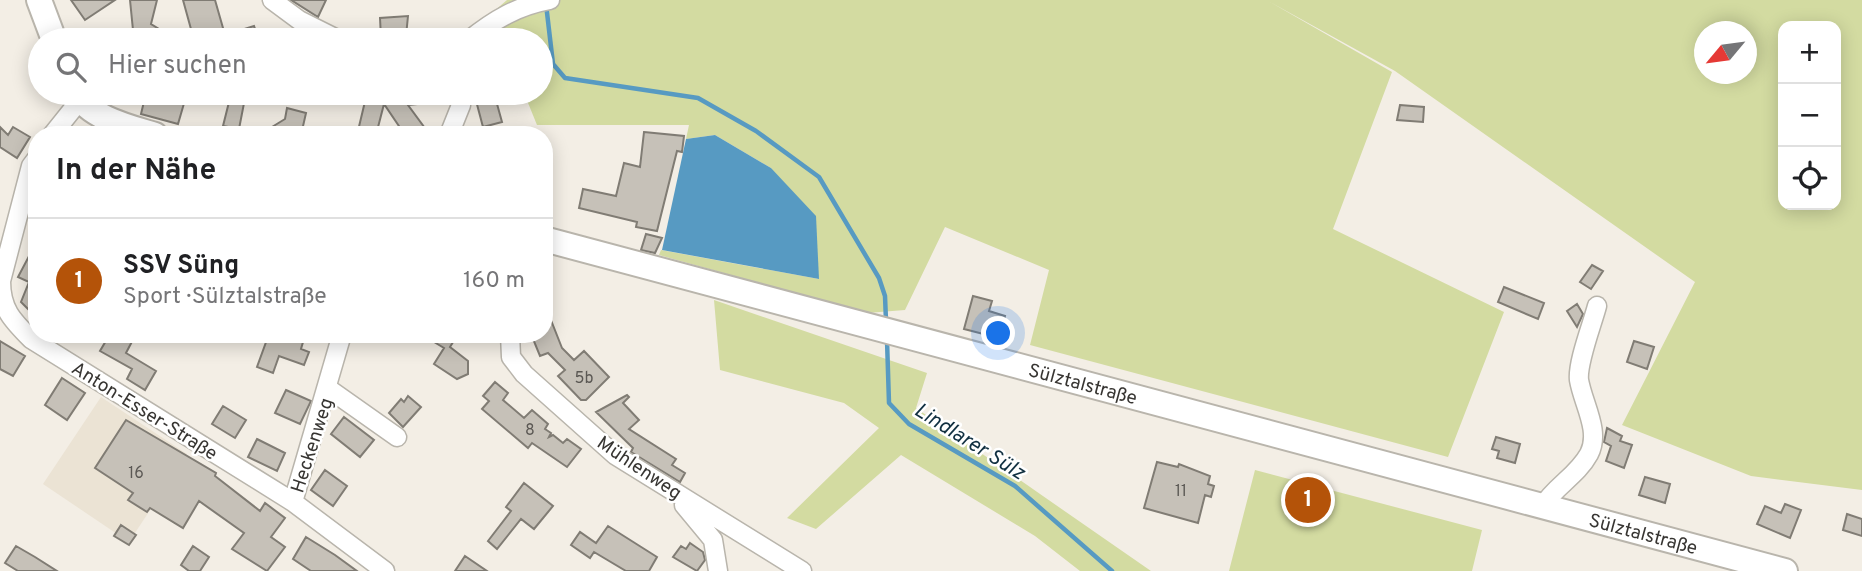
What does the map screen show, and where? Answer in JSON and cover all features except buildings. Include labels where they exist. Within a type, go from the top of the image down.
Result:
[{"type":"main road","points":[[39,0],[50,28]]},
{"type":"main road","points":[[91,105],[113,121],[128,126]]},
{"type":"main road","name":"Sülztalstraße","points":[[553,241],[902,332],[1785,571]]},
{"type":"street","points":[[272,0],[315,28]]},
{"type":"street","points":[[485,28],[503,14],[527,4],[550,0]]},
{"type":"street","points":[[58,126],[72,105]]},
{"type":"street","points":[[453,126],[461,105]]},
{"type":"street","name":"Anton-Esser-Straße","points":[[28,181],[1,281],[4,317],[28,337]]},
{"type":"street","points":[[1542,507],[1550,494],[1574,475],[1590,452],[1592,427],[1579,377],[1597,306]]},
{"type":"street","name":"Anton-Esser-Straße","points":[[37,343],[293,502],[385,571]]},
{"type":"street","name":"Heckenweg","points":[[293,502],[340,343]]},
{"type":"street","name":"Mühlenweg","points":[[510,343],[511,357],[524,374],[615,454],[802,571]]},
{"type":"street","name":"Heckenweg","points":[[328,389],[397,438]]},
{"type":"street","points":[[677,493],[681,502],[713,540],[718,571]]},
{"type":"shaded area","points":[[101,397],[187,454],[129,542],[43,484]]},
{"type":"green space","points":[[507,0],[1862,0],[1862,490],[1751,476],[1622,425],[1695,282],[1395,71],[1270,2],[1392,72],[1333,229],[1504,312],[1448,457],[1030,345],[1049,270],[945,227],[905,310],[867,313],[659,255],[661,250],[819,279],[771,168],[715,135],[686,139],[689,125],[537,125],[529,105],[553,105],[553,28],[499,28],[493,12]]},
{"type":"green space","points":[[714,300],[927,373],[916,408],[1151,571],[1080,571],[1035,536],[901,455],[816,529],[787,518],[879,428],[844,403],[720,370]]},
{"type":"green space","points":[[1255,470],[1482,530],[1472,571],[1229,571]]},
{"type":"water","points":[[715,135],[771,168],[816,216],[819,279],[662,250],[686,139]]},
{"type":"waterway","name":"Lindlarer Sülz","points":[[546,4],[549,28]]},
{"type":"waterway","name":"Lindlarer Sülz","points":[[553,64],[565,78],[698,98],[756,131],[819,177],[879,278],[885,296],[886,321]]},
{"type":"waterway","name":"Lindlarer Sülz","points":[[887,340],[889,403],[909,424],[1015,486],[1112,571]]},
{"type":"place","name":"SSV Süng","points":[[1308,500]]}]
